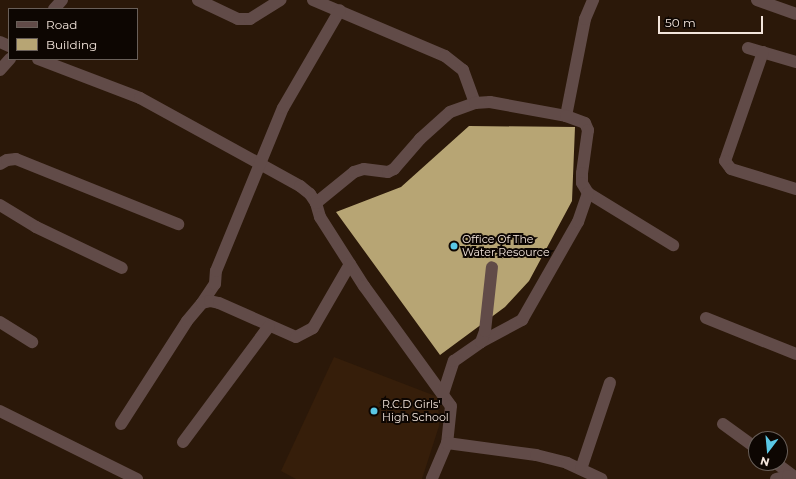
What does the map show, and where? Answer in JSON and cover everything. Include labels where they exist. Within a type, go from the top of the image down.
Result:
[{"type":"street","points":[[55,8],[62,0]]},
{"type":"street","points":[[198,0],[238,19],[250,19],[280,0]]},
{"type":"street","points":[[313,0],[328,2],[340,10],[445,56],[463,70],[475,103]]},
{"type":"street","points":[[566,116],[586,19],[593,0]]},
{"type":"street","points":[[757,0],[796,14]]},
{"type":"street","points":[[121,424],[187,321],[215,284],[216,271],[283,108],[340,10]]},
{"type":"street","points":[[748,48],[796,62]]},
{"type":"street","points":[[763,52],[725,161],[731,169],[796,189]]},
{"type":"street","points":[[0,70],[9,60]]},
{"type":"street","points":[[41,60],[140,98],[300,186],[316,203],[320,217],[350,264],[451,406],[447,443],[432,479]]},
{"type":"street","points":[[316,203],[354,172],[364,169],[388,172],[394,169],[429,129],[450,112],[475,103],[490,102],[566,116],[585,123],[588,130],[582,183],[588,193],[673,245]]},
{"type":"street","points":[[0,164],[16,159],[178,224]]},
{"type":"street","points":[[443,394],[454,361],[481,342],[522,320],[578,222],[588,193]]},
{"type":"street","points":[[0,205],[36,227],[122,268]]},
{"type":"street","points":[[202,303],[210,301],[219,303],[289,336],[296,337],[306,334],[313,328],[350,264]]},
{"type":"street","points":[[481,342],[485,331],[492,267]]},
{"type":"street","points":[[706,318],[796,354]]},
{"type":"street","points":[[0,322],[32,342]]},
{"type":"street","points":[[183,442],[269,326]]},
{"type":"street","points":[[581,469],[610,383]]},
{"type":"street","points":[[0,412],[137,479]]},
{"type":"street","points":[[723,424],[748,442]]},
{"type":"street","points":[[447,443],[536,455],[581,469],[602,479]]},
{"type":"street","points":[[787,471],[796,478]]},
{"type":"street","points":[[776,479],[788,476],[796,478]]},
{"type":"shaded area","name":"R.C.D Girls' High School","points":[[334,357],[438,397],[439,426],[422,479],[296,479],[281,471]]},
{"type":"building","name":"Office Of The Water Resource","points":[[469,126],[575,127],[572,201],[529,281],[505,307],[440,355],[336,212],[401,187]]},
{"type":"place","name":"Office Of The Water Resource","points":[[454,246]]},
{"type":"place","name":"R.C.D Girls' High School","points":[[374,411]]}]
